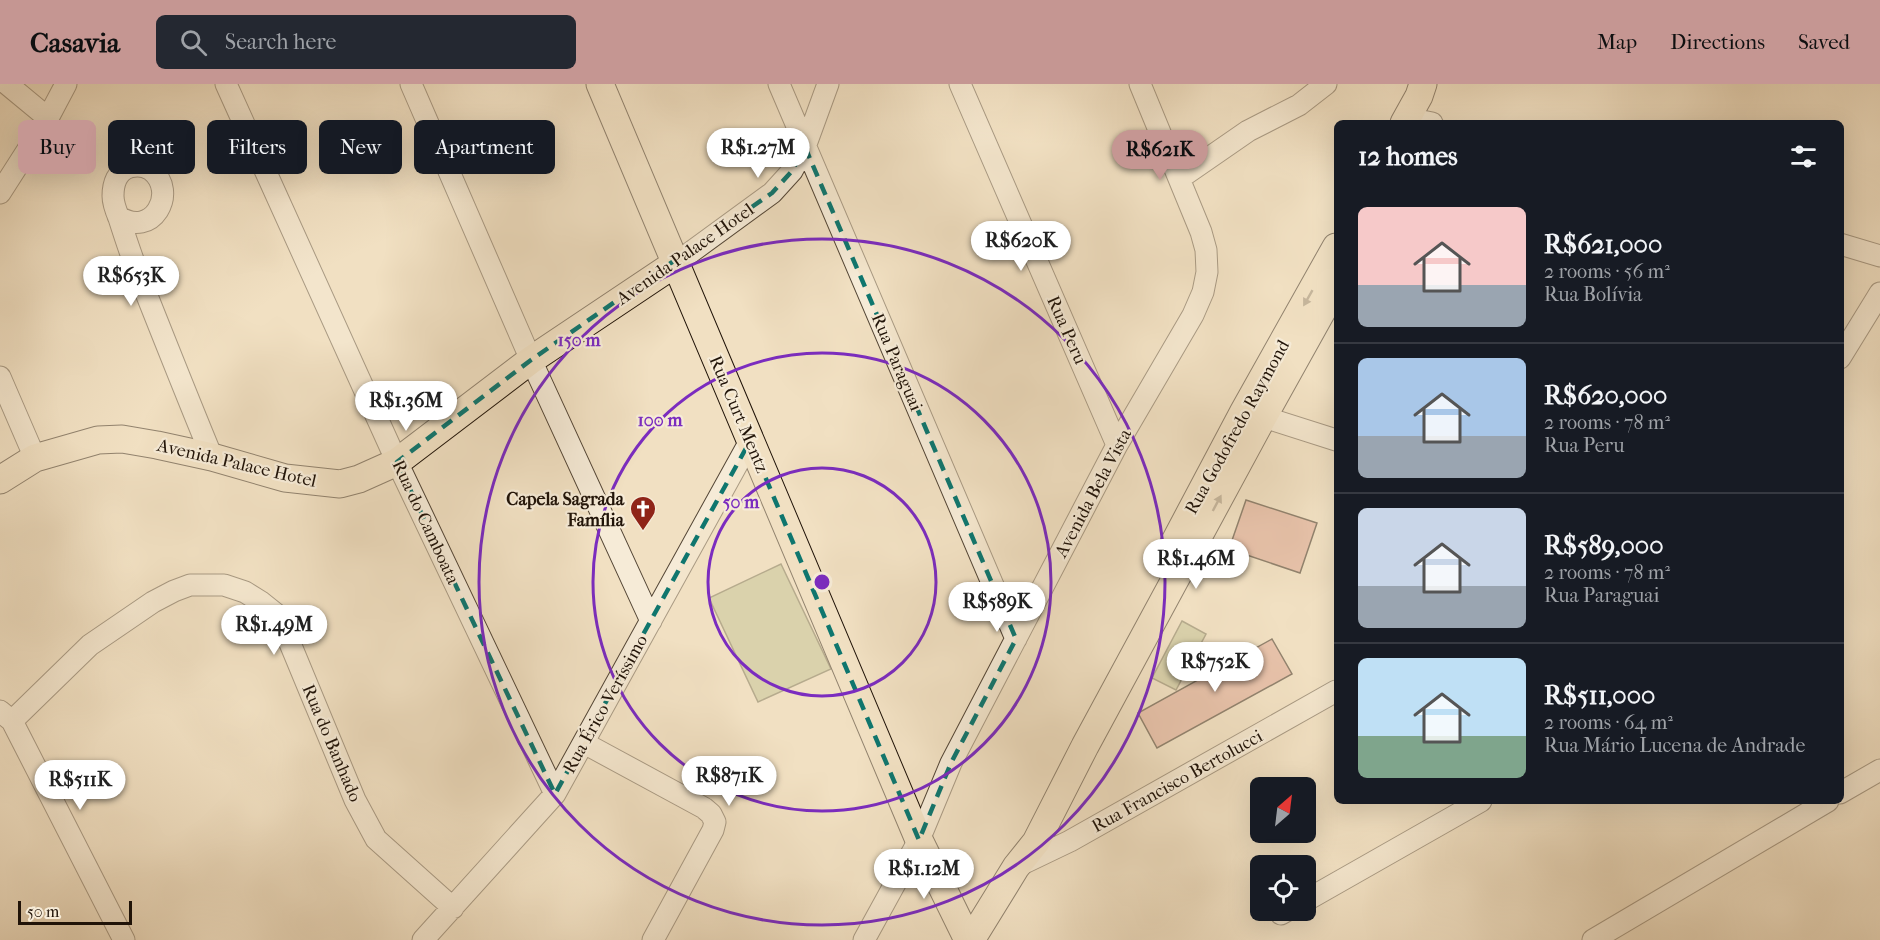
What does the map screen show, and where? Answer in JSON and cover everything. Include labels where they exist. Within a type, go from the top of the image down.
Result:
[{"type":"main road","name":"Rua Curt Mentz","points":[[600,84],[919,840],[969,940]]},
{"type":"main road","name":"Avenida Palace Hotel","points":[[0,480],[35,458],[98,440],[122,440],[158,445],[212,457],[285,478],[340,484],[359,479],[398,462],[531,360],[676,263]]},
{"type":"main road","name":"Rua Godofredo Raymond","points":[[969,940],[1016,867],[1020,835],[1333,269]]},
{"type":"street","points":[[7,84],[48,118]]},
{"type":"street","points":[[0,193],[48,118],[66,84]]},
{"type":"street","name":"Rua do Camboata","points":[[226,84],[398,462],[555,794]]},
{"type":"street","points":[[411,84],[531,360],[651,621]]},
{"type":"street","name":"Rua Paraguai","points":[[779,84],[1016,639]]},
{"type":"street","name":"Avenida Palace Hotel","points":[[676,263],[772,193],[792,171],[805,147],[828,84]]},
{"type":"street","name":"Rua Peru","points":[[960,84],[1118,445]]},
{"type":"street","points":[[1144,87],[1180,178],[1248,131],[1299,105],[1326,84]]},
{"type":"street","points":[[118,216],[126,222],[135,224],[149,220],[158,212],[162,200],[162,188],[158,176],[149,168],[137,165],[119,174],[112,199],[130,253],[212,457]]},
{"type":"street","name":"Avenida Bela Vista","points":[[864,940],[919,840],[951,763],[1118,445],[1193,315],[1203,292],[1207,272],[1206,250],[1180,178]]},
{"type":"street","points":[[1844,245],[1880,256]]},
{"type":"street","points":[[1844,352],[1880,293]]},
{"type":"street","points":[[0,377],[35,458]]},
{"type":"street","points":[[1254,414],[1334,439]]},
{"type":"street","name":"Rua Érico Veríssimo","points":[[423,940],[555,794],[750,441]]},
{"type":"street","name":"Rua do Banhado","points":[[6,716],[90,645],[153,602],[174,591],[190,585],[224,585],[245,592],[276,614],[355,800],[376,839],[453,908]]},
{"type":"street","name":"Rua Francisco Bertolucci","points":[[1016,867],[1070,841],[1334,692]]},
{"type":"street","points":[[6,716],[124,940]]},
{"type":"street","points":[[584,743],[704,808],[715,822],[685,884],[653,940]]},
{"type":"street","points":[[1844,791],[1880,770]]},
{"type":"street","points":[[1316,895],[1476,804]]},
{"type":"street","points":[[1593,940],[1823,804]]},
{"type":"highlighted area","points":[[805,147],[1016,639],[951,763],[919,840],[750,441],[555,794],[397,462],[531,360],[772,193],[792,171]]},
{"type":"green space","points":[[781,564],[831,669],[758,702],[709,598]]},
{"type":"green space","points":[[1182,621],[1206,634],[1176,690],[1152,678]]},
{"type":"building","points":[[1246,500],[1317,523],[1300,573],[1229,549]]},
{"type":"building","points":[[1272,639],[1292,674],[1157,748],[1138,713]]},
{"type":"place","name":"Capela Sagrada Família","points":[[643,532]]}]
